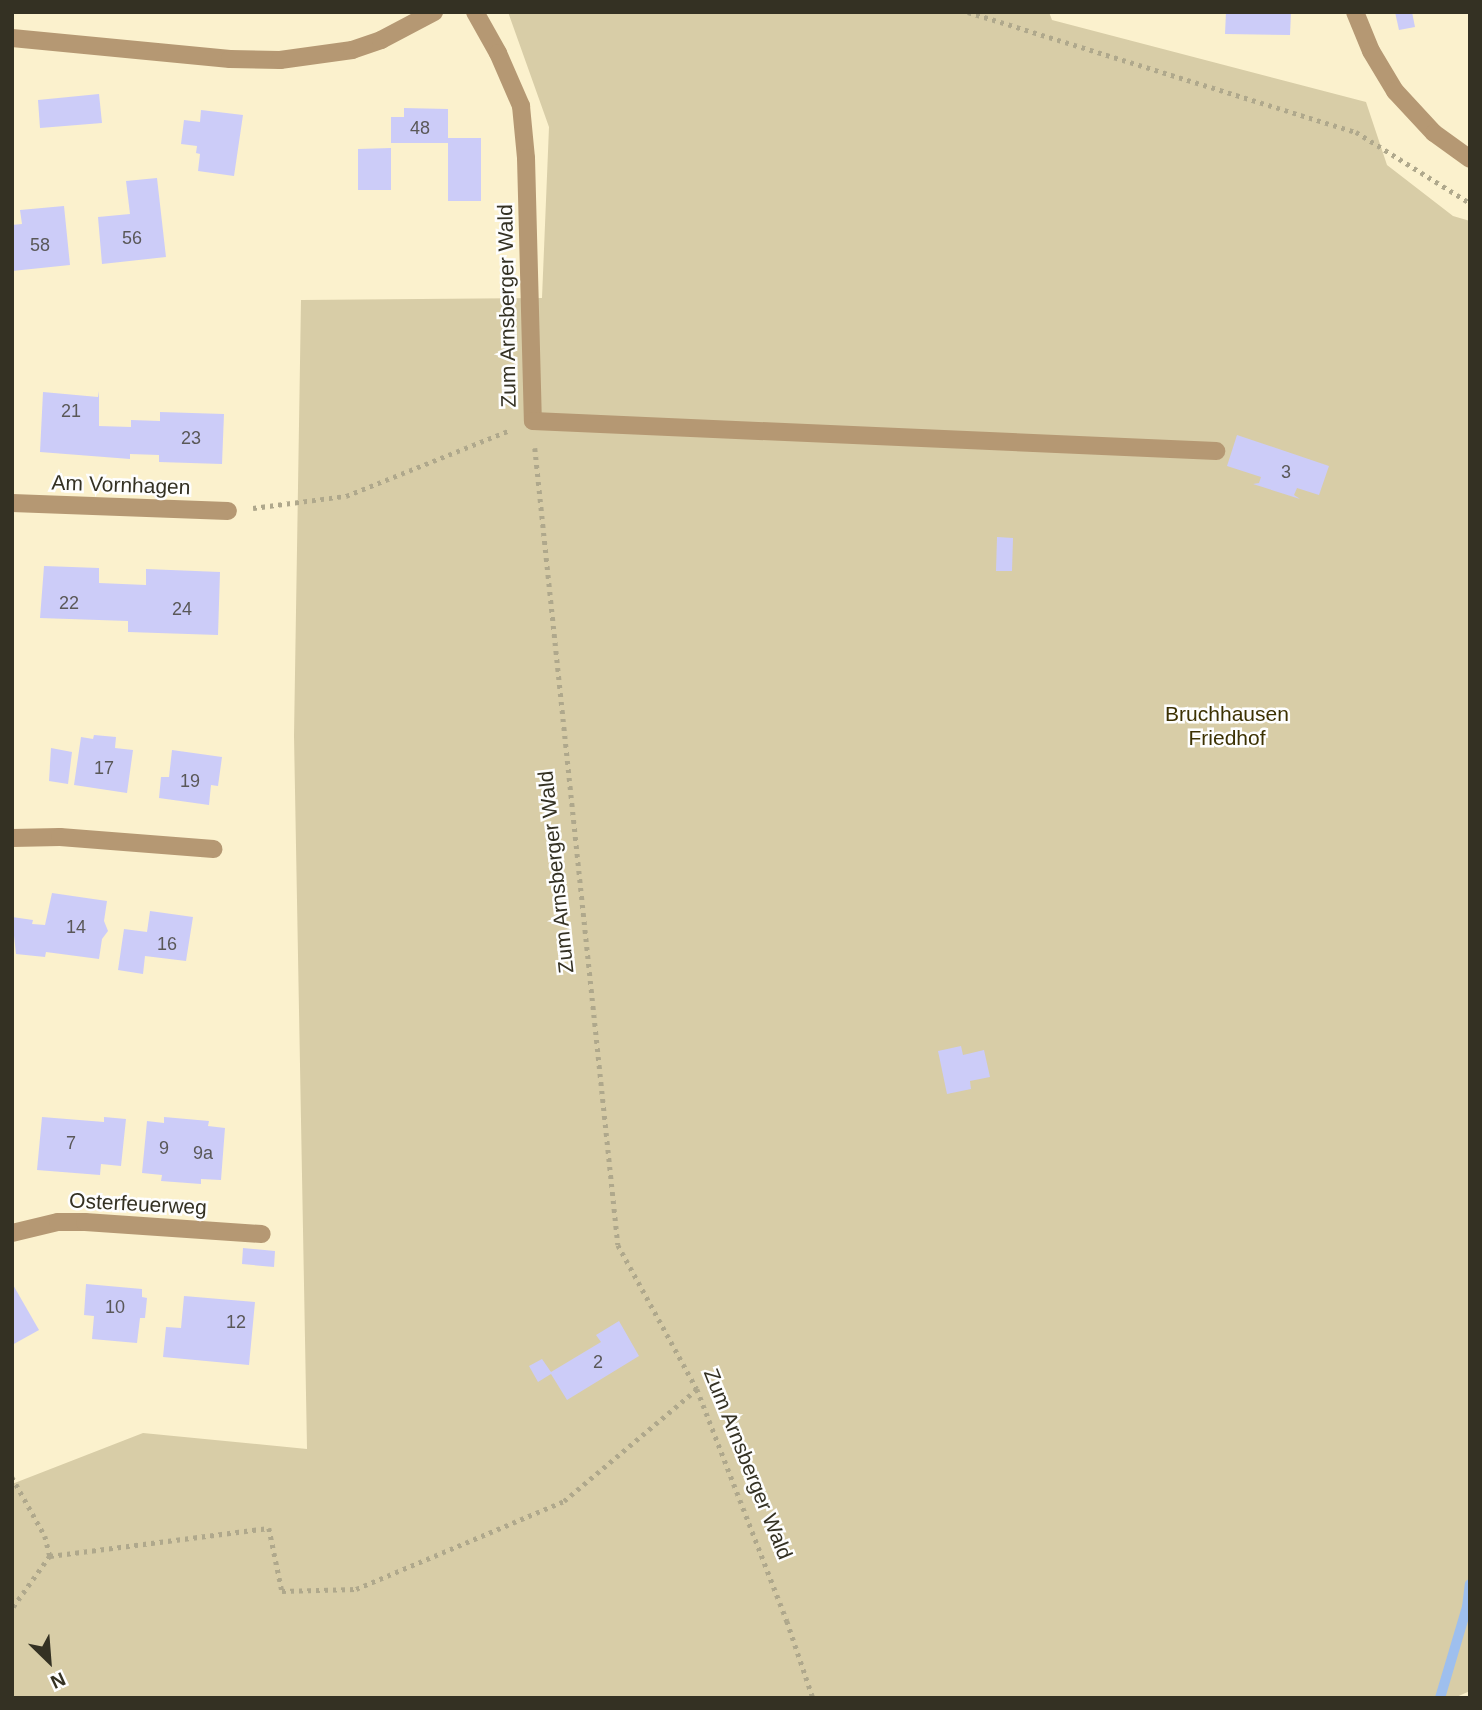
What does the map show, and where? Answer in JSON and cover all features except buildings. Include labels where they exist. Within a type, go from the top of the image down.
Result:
[{"type":"street","points":[[12,38],[230,59],[280,60],[352,50],[381,40],[434,12]]},
{"type":"street","name":"Zum Arnsberger Wald","points":[[475,12],[498,53],[521,106],[526,158],[533,421]]},
{"type":"street","points":[[1355,12],[1371,51],[1395,91],[1434,133],[1470,159]]},
{"type":"street","points":[[533,421],[1216,451]]},
{"type":"street","name":"Am Vornhagen","points":[[12,503],[228,511]]},
{"type":"street","points":[[12,838],[60,837],[214,849]]},
{"type":"street","name":"Osterfeuerweg","points":[[12,1233],[58,1222],[85,1222],[262,1234]]},
{"type":"path","points":[[968,12],[1356,132],[1470,204]]},
{"type":"path","points":[[228,511],[346,496],[533,421]]},
{"type":"path","name":"Zum Arnsberger Wald","points":[[533,421],[618,1245],[696,1389],[787,1621],[813,1698]]},
{"type":"path","points":[[12,1609],[50,1556],[269,1528],[282,1591],[356,1589],[565,1501],[696,1389]]},
{"type":"path","points":[[12,1478],[45,1536],[50,1556]]},
{"type":"green space","name":"Bruchhausen Friedhof","points":[[508,12],[1049,12],[1052,20],[1366,102],[1387,165],[1453,216],[1470,221],[1470,1691],[1454,1698],[12,1698],[12,1484],[143,1433],[307,1449],[294,736],[301,300],[542,298],[549,127]]},
{"type":"waterway","points":[[1440,1698],[1467,1607],[1470,1584]]}]
